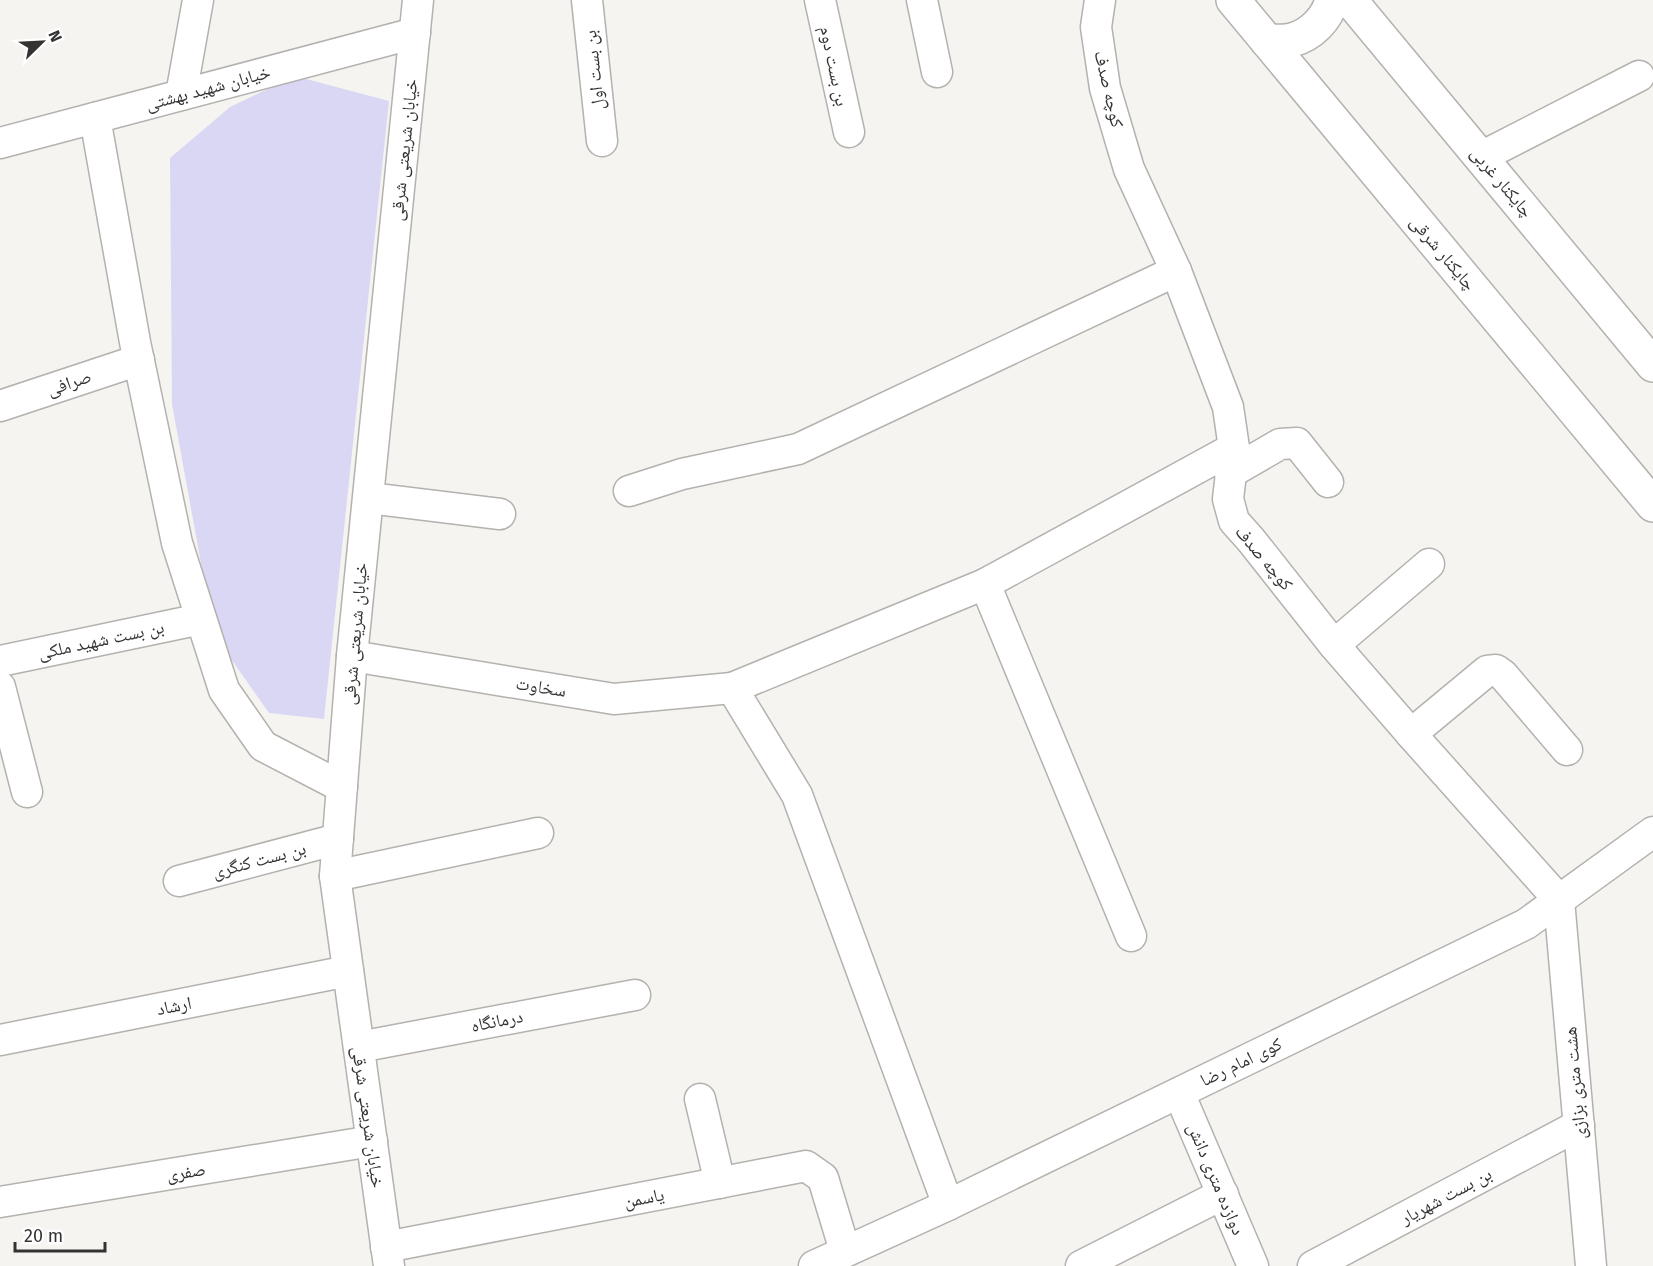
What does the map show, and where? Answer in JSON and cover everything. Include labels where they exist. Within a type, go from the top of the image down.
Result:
[{"type":"main road","name":"چایکنار شرقی","points":[[1233,0],[1653,505]]},
{"type":"main road","points":[[1267,41],[1292,40],[1315,30],[1330,8],[1332,0]]},
{"type":"main road","name":"چایکنار غربی","points":[[1350,0],[1653,365]]},
{"type":"street","points":[[181,95],[198,0]]},
{"type":"street","name":"خیابان شریعتی شرقی","points":[[387,1257],[335,876],[352,656],[418,0]]},
{"type":"street","name":"بن بست اول","points":[[587,0],[602,141]]},
{"type":"street","name":"بن بست دوم","points":[[820,0],[849,132]]},
{"type":"street","points":[[922,0],[937,72]]},
{"type":"street","name":"کوچه صدف","points":[[1100,0],[1096,27],[1105,88],[1129,169],[1176,271],[1228,407],[1232,461],[1228,499],[1234,521],[1334,645],[1559,900]]},
{"type":"street","name":"خیابان شهید بهشتی","points":[[0,143],[415,33]]},
{"type":"street","points":[[1481,157],[1639,76]]},
{"type":"street","points":[[96,117],[139,360],[177,543],[224,690],[263,746],[342,788]]},
{"type":"street","points":[[629,491],[682,474],[798,449],[1176,271]]},
{"type":"street","name":"صرافی","points":[[0,406],[139,360]]},
{"type":"street","name":"سخاوت","points":[[352,656],[614,699],[732,688],[985,584],[1232,461],[1280,444],[1297,443],[1328,482]]},
{"type":"street","points":[[369,498],[500,514]]},
{"type":"street","points":[[1334,645],[1429,564]]},
{"type":"street","points":[[985,584],[1131,936]]},
{"type":"street","name":"بن بست شهید ملکی","points":[[0,660],[201,619]]},
{"type":"street","points":[[1411,734],[1487,671],[1496,670],[1503,675],[1567,750]]},
{"type":"street","points":[[0,687],[27,792]]},
{"type":"street","points":[[732,688],[797,795],[948,1205]]},
{"type":"street","name":"کوی امام رضا","points":[[814,1266],[948,1205],[1526,924],[1653,832]]},
{"type":"street","points":[[335,876],[538,833]]},
{"type":"street","name":"بن بست کنگری","points":[[179,881],[338,839]]},
{"type":"street","name":"هشت متری بزازی","points":[[1559,900],[1591,1266]]},
{"type":"street","name":"ارشاد","points":[[0,1040],[348,971]]},
{"type":"street","name":"درمانگاه","points":[[359,1047],[635,995]]},
{"type":"street","name":"دوازده متری دانش","points":[[1179,1093],[1253,1266]]},
{"type":"street","points":[[700,1099],[720,1183]]},
{"type":"street","name":"بن بست شهریار","points":[[1313,1266],[1579,1125]]},
{"type":"street","name":"صفری","points":[[0,1203],[372,1141]]},
{"type":"street","name":"یاسمن","points":[[387,1257],[806,1166],[823,1178],[845,1251]]},
{"type":"street","points":[[1081,1266],[1223,1194]]},
{"type":"shaded area","points":[[295,76],[389,101],[324,719],[269,713],[214,635],[172,404],[170,158],[230,107]]}]
